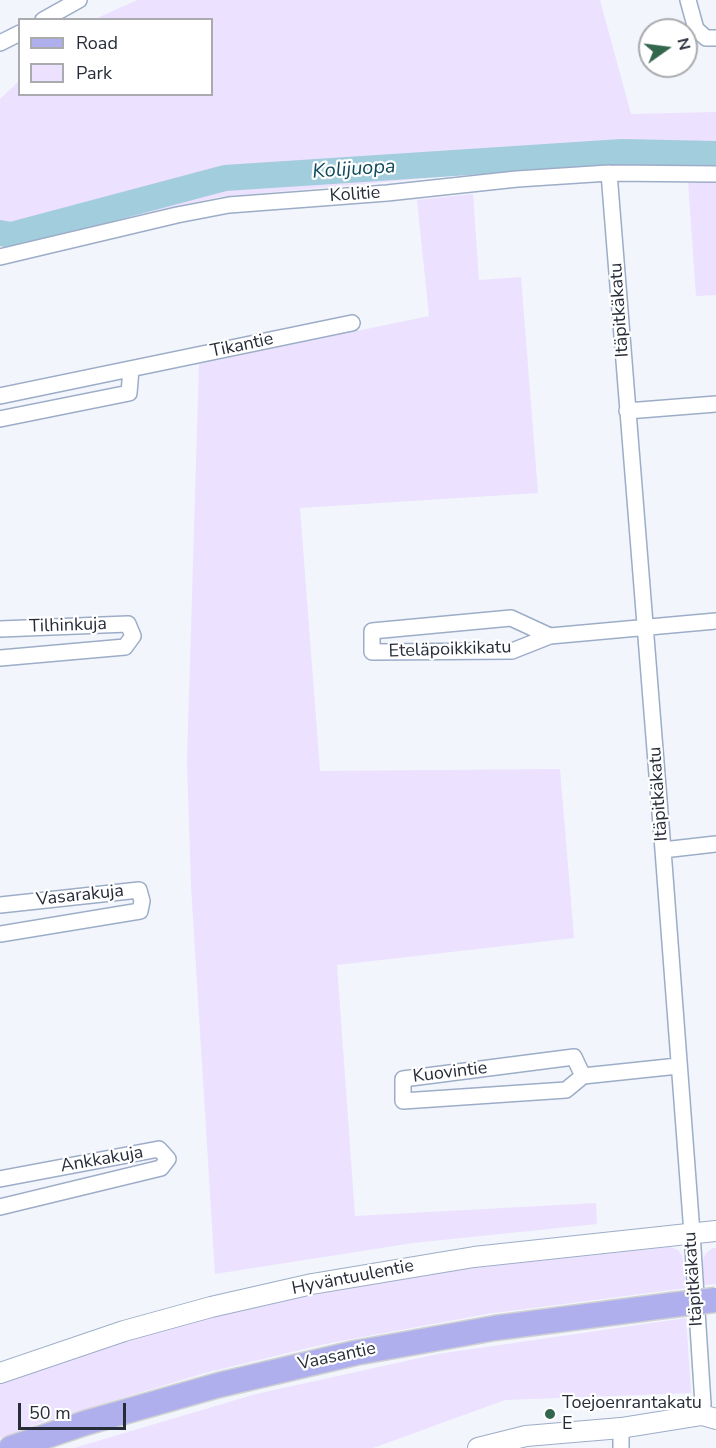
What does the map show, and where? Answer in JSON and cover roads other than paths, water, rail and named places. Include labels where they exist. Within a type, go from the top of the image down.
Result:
[{"type":"main road","name":"Vaasantie","points":[[11,1448],[197,1391],[344,1356],[495,1328],[716,1300]]},
{"type":"street","points":[[47,18],[79,0]]},
{"type":"street","points":[[688,0],[696,29],[706,38],[716,38]]},
{"type":"street","points":[[0,43],[18,34]]},
{"type":"street","name":"Kolitie","points":[[0,257],[229,205],[609,173],[716,174]]},
{"type":"street","name":"Itäpitkäkatu","points":[[609,173],[646,627],[703,1404],[709,1417]]},
{"type":"street","name":"Tikantie","points":[[0,396],[352,323]]},
{"type":"street","points":[[0,419],[129,393],[131,369]]},
{"type":"street","points":[[627,411],[716,404]]},
{"type":"street","name":"Eteläpoikkikatu","points":[[550,636],[511,618],[406,627],[372,631],[372,652],[512,651],[550,636],[716,621]]},
{"type":"street","name":"Tilhinkuja","points":[[0,629],[128,624],[133,636],[125,647],[0,657]]},
{"type":"street","points":[[663,850],[716,844]]},
{"type":"street","name":"Vasarakuja","points":[[0,905],[139,890],[142,901],[140,911],[0,934]]},
{"type":"street","name":"Kuovintie","points":[[583,1076],[574,1057],[403,1078],[403,1101],[566,1090],[583,1076],[678,1066]]},
{"type":"street","name":"Ankkakuja","points":[[0,1179],[159,1149],[168,1159],[161,1168],[0,1207]]},
{"type":"street","name":"Hyväntuulentie","points":[[0,1373],[135,1328],[211,1307],[312,1284],[474,1257],[716,1231]]},
{"type":"street","points":[[478,1448],[526,1436],[621,1428],[709,1417]]},
{"type":"street","points":[[621,1428],[621,1448]]},
{"type":"waterway","name":"Kolijuopa","points":[[0,233],[11,235],[225,178],[622,152],[716,154]]},
{"type":"place","name":"Toejoenrantakatu E","points":[[550,1414]]}]
